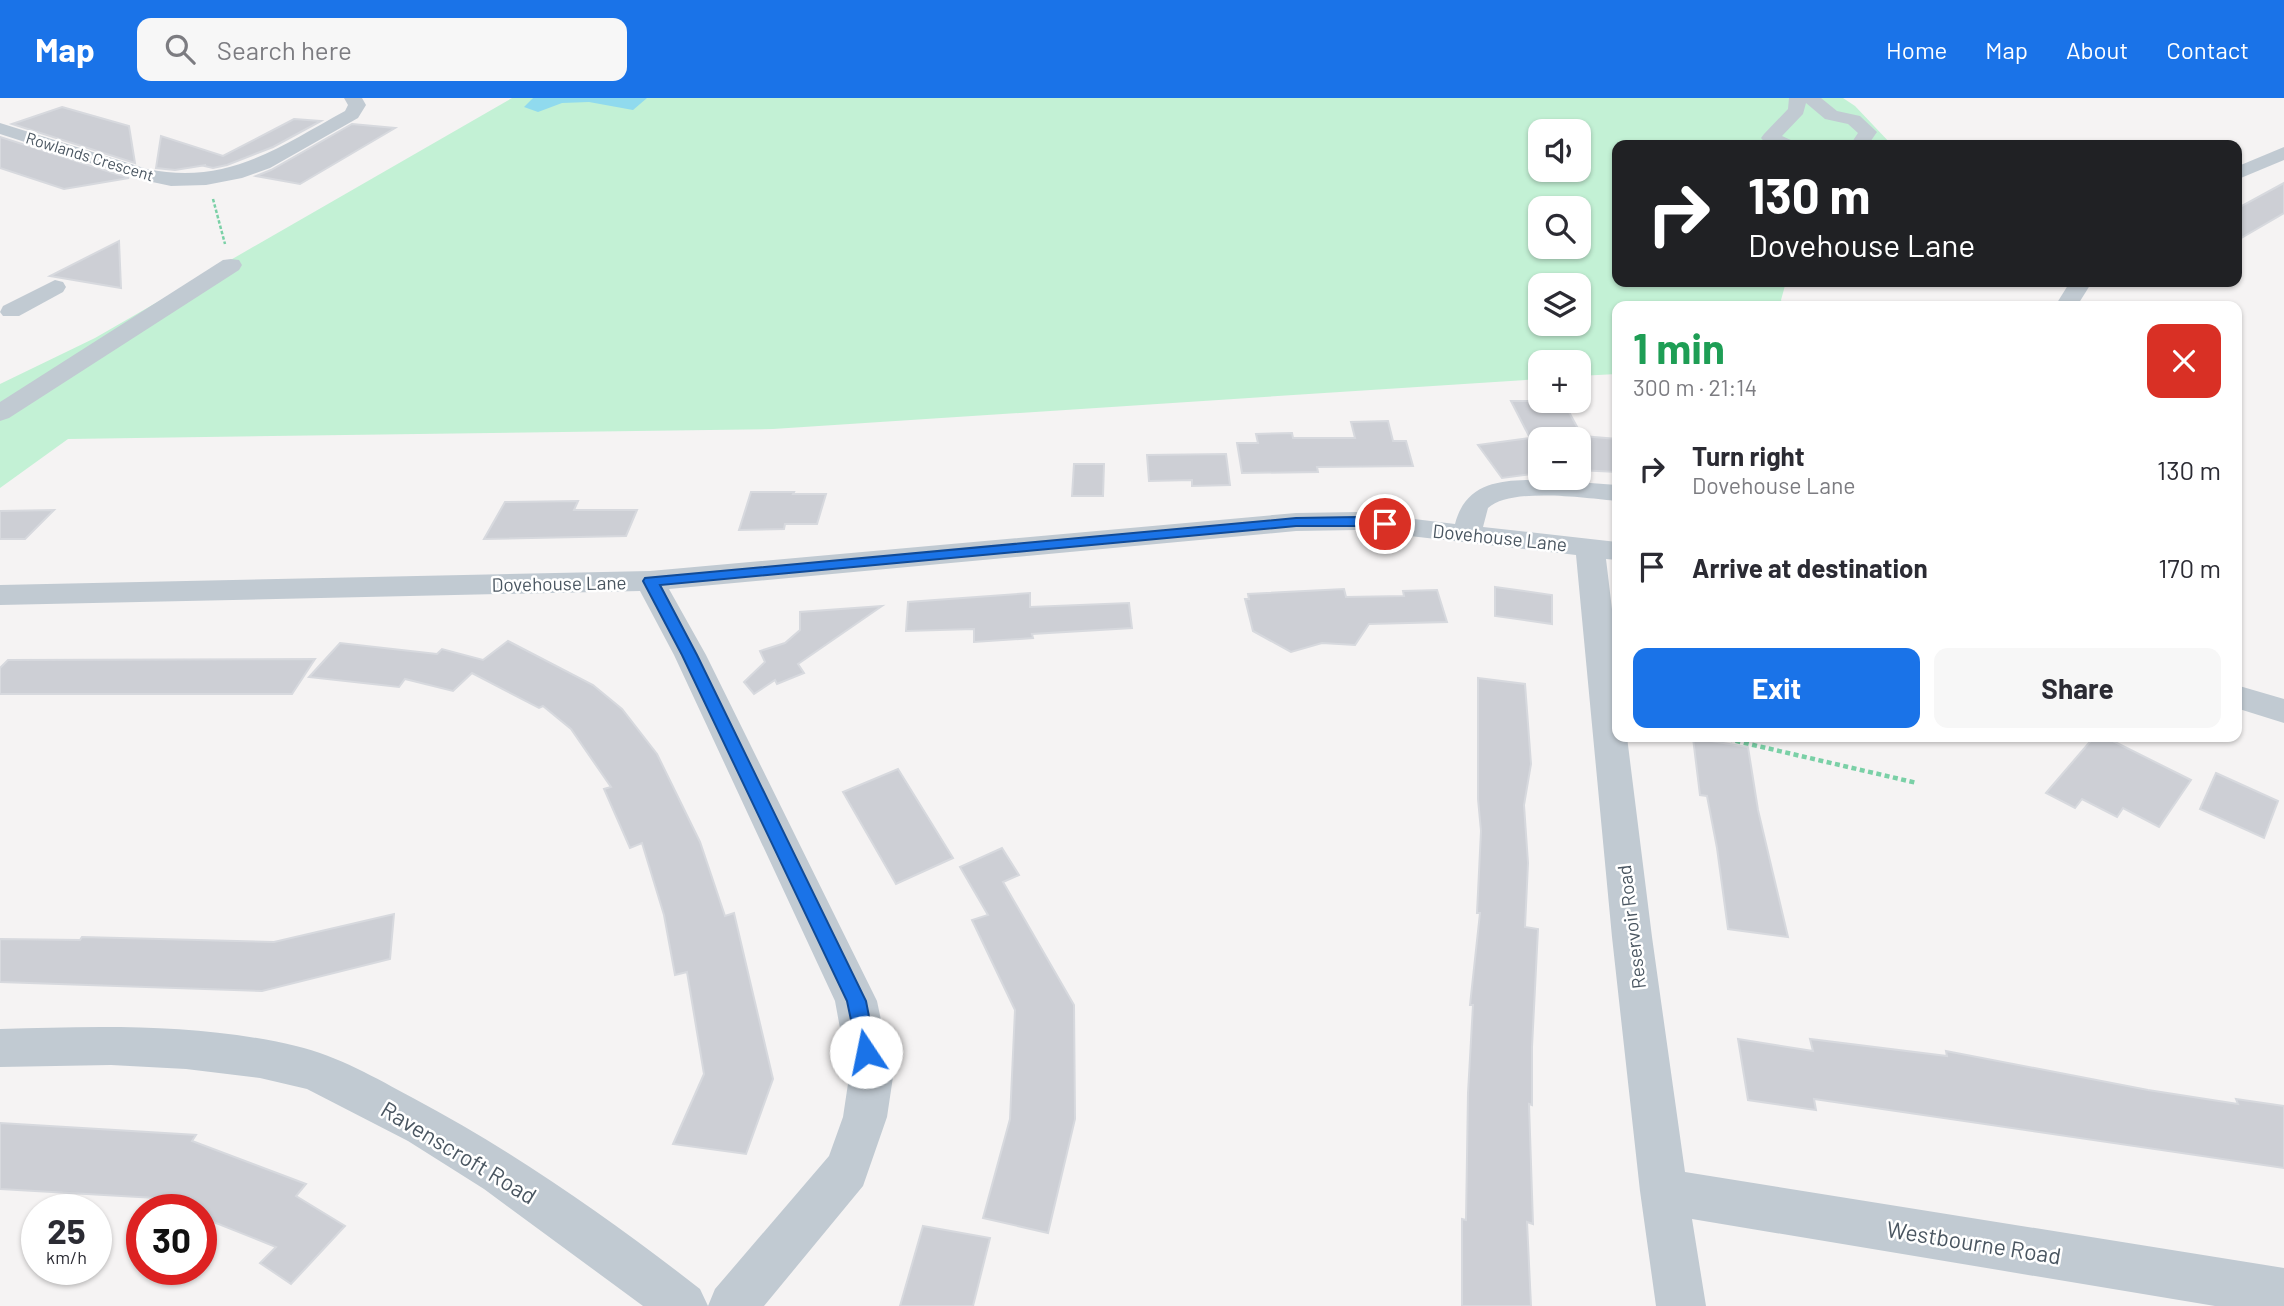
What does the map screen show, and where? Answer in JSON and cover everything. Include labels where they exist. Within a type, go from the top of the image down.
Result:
[{"type":"street","name":"Rowlands Crescent","points":[[0,128],[143,174],[171,180],[206,179],[235,174],[263,164],[352,114],[357,105],[353,98]]},
{"type":"street","points":[[1775,140],[1770,138],[1797,110],[1798,98]]},
{"type":"street","points":[[1810,98],[1831,115],[1854,120],[1868,132],[1862,140]]},
{"type":"street","points":[[1856,98],[1861,108],[1883,129]]},
{"type":"street","points":[[2242,171],[2283,154]]},
{"type":"street","points":[[0,413],[231,265]]},
{"type":"street","points":[[0,291],[45,292],[11,312]]},
{"type":"street","points":[[1467,533],[1472,511],[1486,495],[1503,491],[1573,488],[1612,492]]},
{"type":"street","name":"Dovehouse Lane","points":[[0,595],[650,581],[1296,522],[1357,522],[1604,548]]},
{"type":"street","name":"Reservoir Road","points":[[1604,548],[1594,607],[1663,1191],[1681,1306]]},
{"type":"street","points":[[650,581],[690,655],[856,1001],[871,1077],[866,1117],[847,1170],[732,1306]]},
{"type":"street","points":[[2242,698],[2284,710]]},
{"type":"street","name":"Ravenscroft Road","points":[[0,1048],[185,1048],[298,1066],[362,1094],[435,1131],[596,1237],[683,1306]]},
{"type":"street","name":"Westbourne Road","points":[[1663,1191],[2284,1293]]},
{"type":"path","points":[[206,179],[231,265]]},
{"type":"path","points":[[1741,742],[1917,783]]},
{"type":"green space","points":[[512,98],[1843,98],[1855,106],[1887,140],[1612,140],[1612,287],[1785,287],[1781,301],[1612,301],[1612,374],[1591,375],[1591,350],[1528,350],[1528,380],[773,429],[68,439],[0,488],[0,384],[95,338]]},
{"type":"water","points":[[533,98],[647,98],[633,110],[589,102],[562,103],[538,112],[524,107]]},
{"type":"building","points":[[62,107],[129,126],[135,163],[12,124]]},
{"type":"building","points":[[294,119],[321,121],[273,147],[227,165],[175,170],[156,168],[161,136],[223,156]]},
{"type":"building","points":[[352,124],[395,128],[300,184],[256,176],[271,170]]},
{"type":"building","points":[[0,137],[129,178],[64,189],[0,168]]},
{"type":"building","points":[[2284,183],[2284,213],[2242,238],[2242,206]]},
{"type":"building","points":[[119,241],[121,288],[50,276]]},
{"type":"building","points":[[1511,401],[1528,401],[1528,413],[1570,413],[1577,427],[1528,427],[1528,434]]},
{"type":"building","points":[[1388,421],[1393,441],[1406,441],[1413,466],[1317,467],[1318,472],[1242,473],[1237,443],[1258,443],[1256,434],[1292,433],[1293,438],[1355,438],[1351,422]]},
{"type":"building","points":[[1591,437],[1612,439],[1612,472],[1591,471]]},
{"type":"building","points":[[1528,438],[1528,475],[1502,478],[1478,445]]},
{"type":"building","points":[[1226,454],[1230,485],[1192,486],[1192,480],[1149,481],[1147,455]]},
{"type":"building","points":[[1074,464],[1104,464],[1103,496],[1072,496]]},
{"type":"building","points":[[751,492],[826,494],[817,524],[785,524],[784,529],[739,530]]},
{"type":"building","points":[[578,501],[574,510],[637,510],[626,536],[484,539],[505,502]]},
{"type":"building","points":[[54,510],[25,539],[0,539],[0,511]]},
{"type":"building","points":[[1495,587],[1552,595],[1552,624],[1495,616]]},
{"type":"building","points":[[1344,589],[1346,597],[1404,596],[1403,591],[1437,590],[1447,622],[1369,624],[1355,645],[1322,643],[1291,652],[1253,631],[1245,599],[1249,599],[1248,594]]},
{"type":"building","points":[[1030,593],[1030,607],[1129,603],[1132,628],[1032,634],[1033,638],[974,642],[974,629],[906,631],[908,602]]},
{"type":"building","points":[[882,606],[798,664],[804,673],[777,684],[775,680],[754,694],[744,682],[765,662],[760,651],[785,643],[800,630],[800,612]]},
{"type":"building","points":[[508,641],[593,685],[622,709],[657,754],[700,842],[725,916],[734,913],[773,1079],[746,1154],[673,1144],[704,1074],[687,972],[675,975],[664,915],[642,843],[630,848],[604,789],[611,787],[571,729],[543,706],[539,708],[472,673],[453,691],[405,679],[399,687],[309,677],[340,643],[437,654],[442,649],[483,660]]},
{"type":"building","points":[[315,659],[292,694],[0,694],[0,668],[8,660]]},
{"type":"building","points":[[1478,678],[1525,684],[1531,764],[1524,805],[1528,863],[1525,927],[1538,929],[1532,1105],[1529,1104],[1533,1224],[1527,1222],[1531,1306],[1462,1306],[1462,1219],[1466,1220],[1468,1093],[1473,1005],[1470,1005],[1480,913],[1477,913],[1481,831],[1478,799]]},
{"type":"building","points":[[1693,742],[1717,742],[1748,747],[1758,810],[1788,937],[1728,929],[1707,796],[1700,795]]},
{"type":"building","points":[[2090,742],[2115,742],[2191,780],[2159,827],[2123,808],[2117,817],[2082,799],[2075,808],[2046,793]]},
{"type":"building","points":[[898,769],[953,858],[896,884],[843,792]]},
{"type":"building","points":[[2216,773],[2278,801],[2264,838],[2200,809]]},
{"type":"building","points":[[1002,848],[1019,875],[1003,882],[1074,1005],[1075,1119],[1048,1233],[983,1218],[1010,1119],[1015,1010],[972,920],[988,915],[960,867]]},
{"type":"building","points":[[394,914],[390,959],[262,991],[0,982],[0,939],[80,940],[82,937],[274,942]]},
{"type":"building","points":[[1738,1039],[1813,1051],[1810,1039],[1947,1056],[1946,1051],[2148,1090],[2238,1104],[2236,1099],[2284,1106],[2284,1168],[1814,1099],[1816,1110],[1748,1100]]},
{"type":"building","points":[[0,1123],[196,1135],[192,1141],[306,1184],[296,1196],[345,1226],[291,1284],[260,1263],[276,1247],[217,1223],[217,1194],[126,1194],[126,1196],[0,1189]]},
{"type":"building","points":[[923,1226],[990,1238],[973,1306],[900,1306]]},
{"type":"route","points":[[866,1052],[856,1001],[690,655],[650,581],[1296,522],[1385,524]]}]
